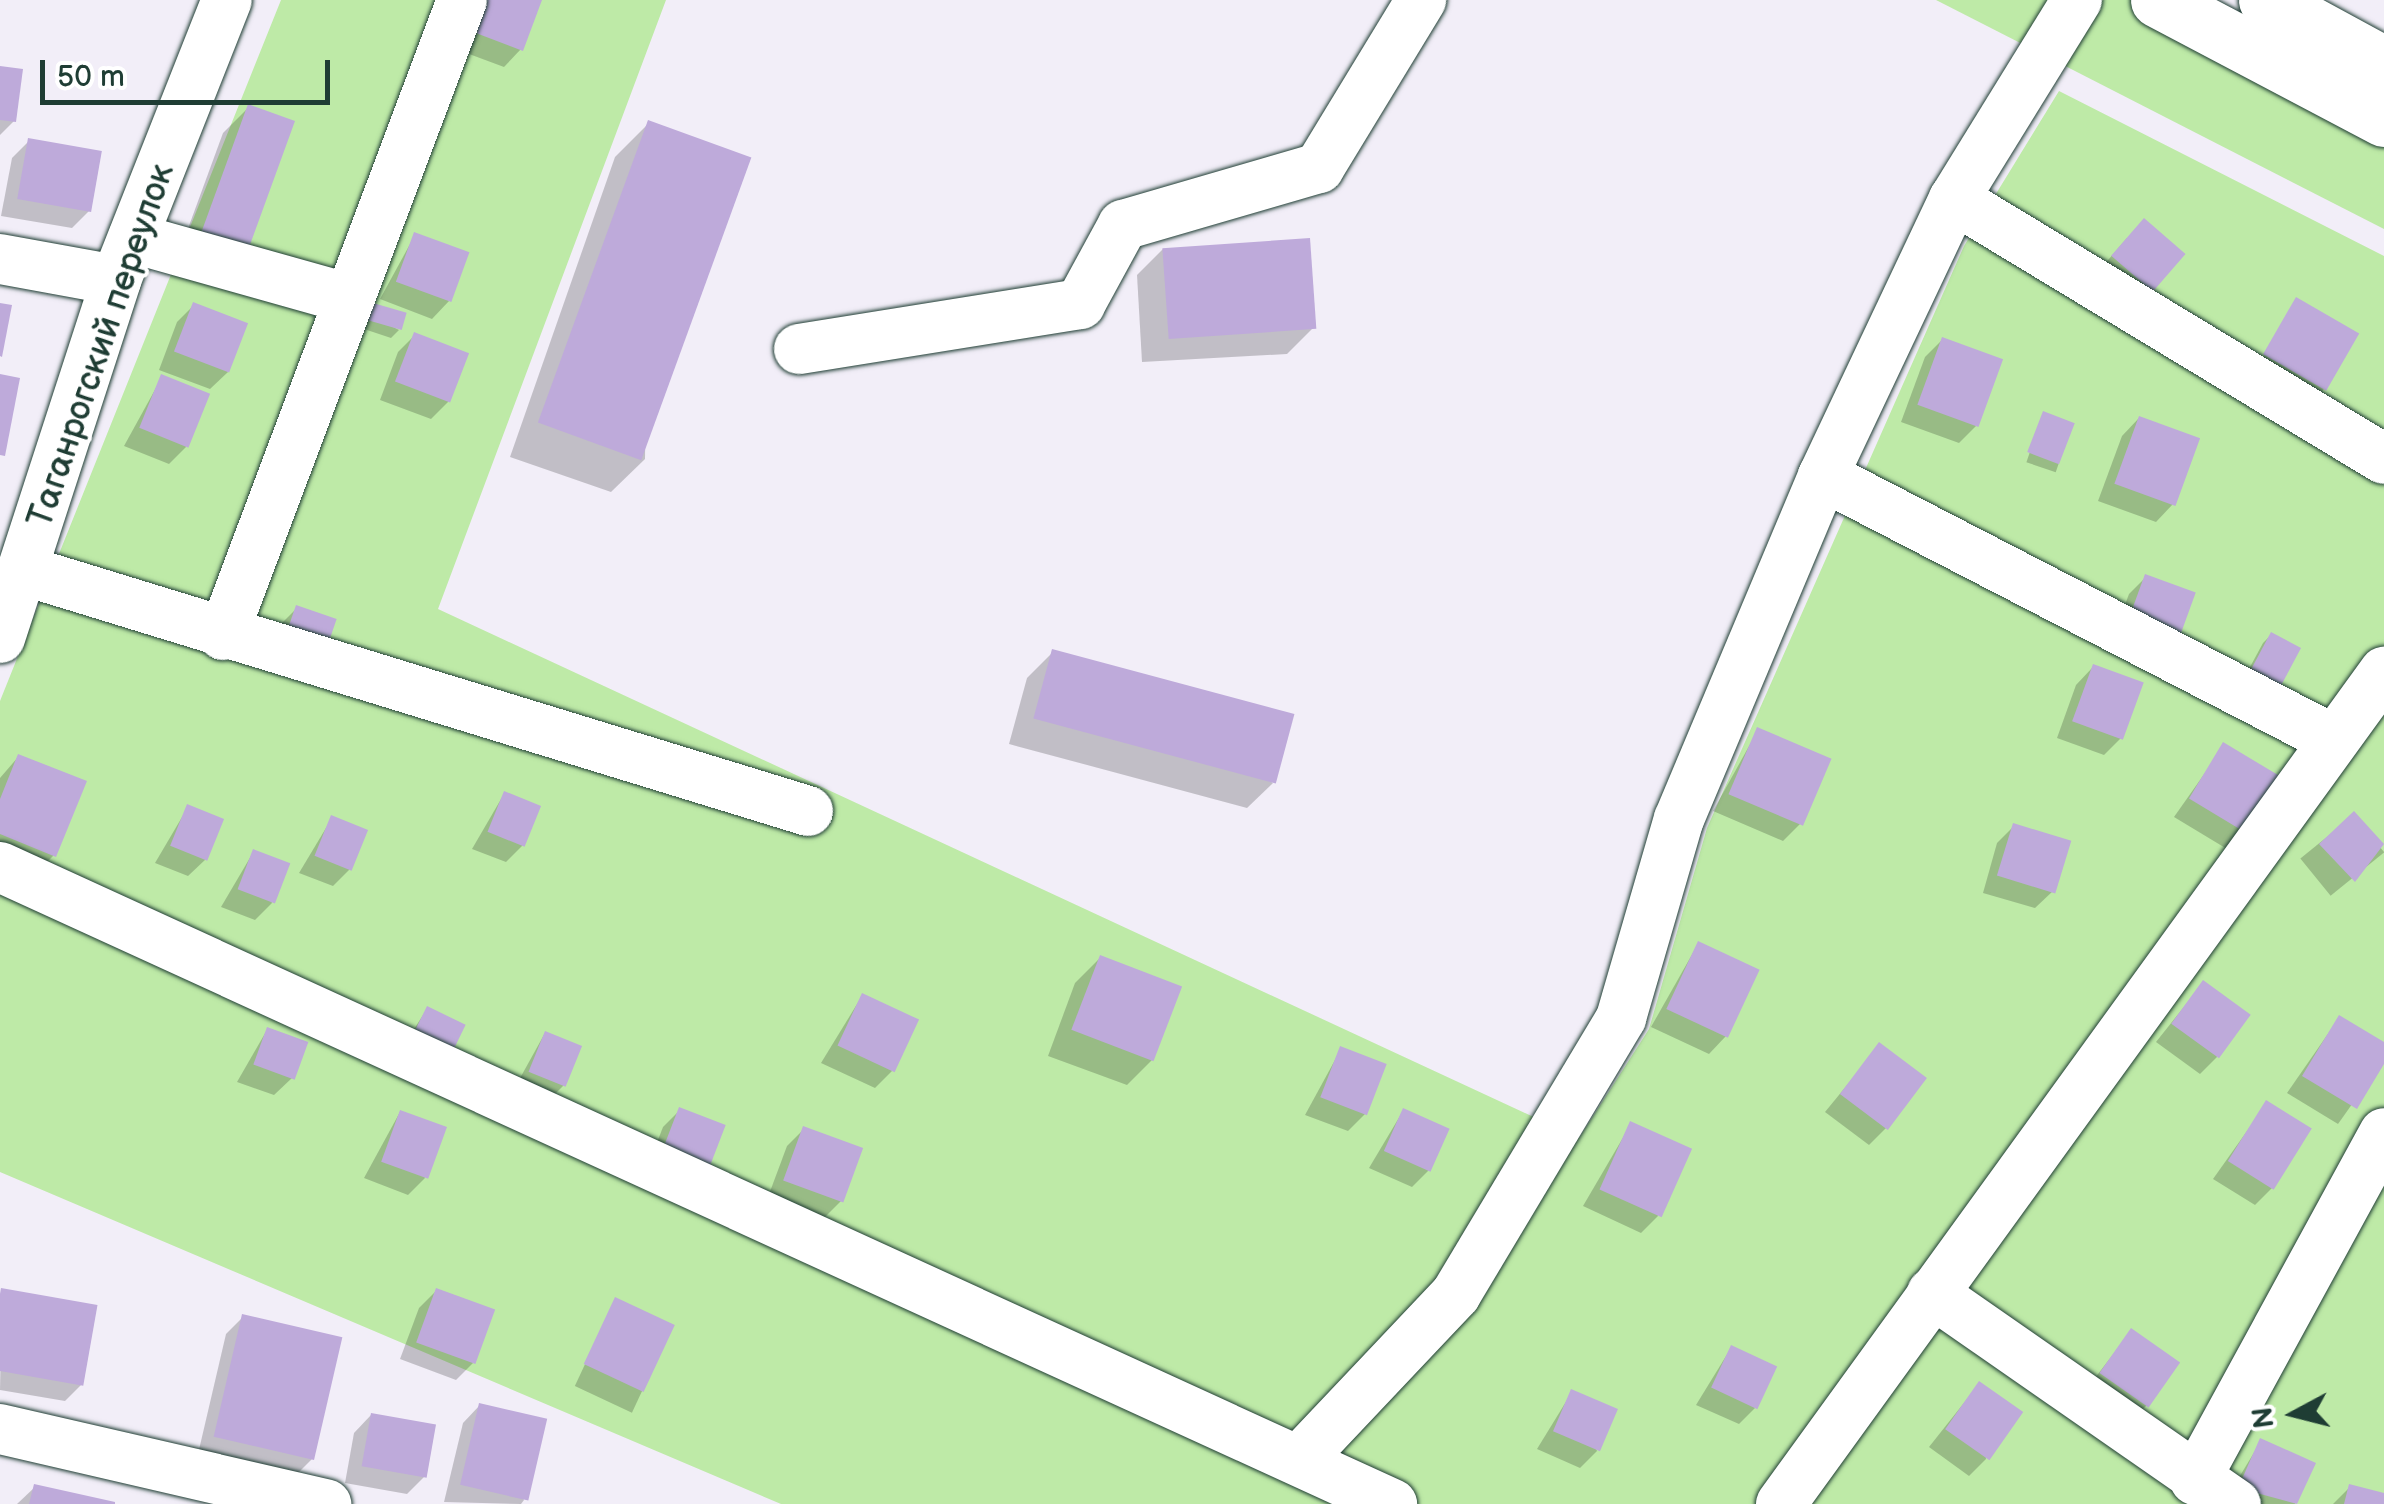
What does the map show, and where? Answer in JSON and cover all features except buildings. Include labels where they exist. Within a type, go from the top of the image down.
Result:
[{"type":"main road","points":[[2158,0],[2384,119]]},
{"type":"main road","points":[[2266,0],[2384,64]]},
{"type":"street","name":"Таганрогский переулок","points":[[0,637],[26,571],[125,259],[227,0]]},
{"type":"street","points":[[223,635],[462,0]]},
{"type":"street","points":[[800,349],[1080,304],[1123,226],[1319,168],[1421,0]]},
{"type":"street","points":[[1302,1457],[1456,1294],[1621,1018],[1679,819],[1823,476],[1954,199],[2077,0]]},
{"type":"street","points":[[1954,199],[2384,459]]},
{"type":"street","points":[[0,259],[125,259],[350,299]]},
{"type":"street","points":[[1823,476],[2334,740]]},
{"type":"street","points":[[26,571],[223,635],[808,811]]},
{"type":"street","points":[[1780,1504],[2384,672]]},
{"type":"street","points":[[0,867],[1302,1457],[1392,1504]]},
{"type":"street","points":[[1932,1293],[2216,1492],[2384,1132]]},
{"type":"street","points":[[0,1429],[156,1485],[326,1504]]},
{"type":"green space","points":[[281,0],[666,0],[438,609],[1579,1138],[1649,1029],[1707,828],[1964,246],[2059,91],[2384,256],[2384,1504],[781,1504],[0,1172],[0,701]]},
{"type":"green space","points":[[1936,0],[2137,0],[2384,131],[2384,229]]}]
